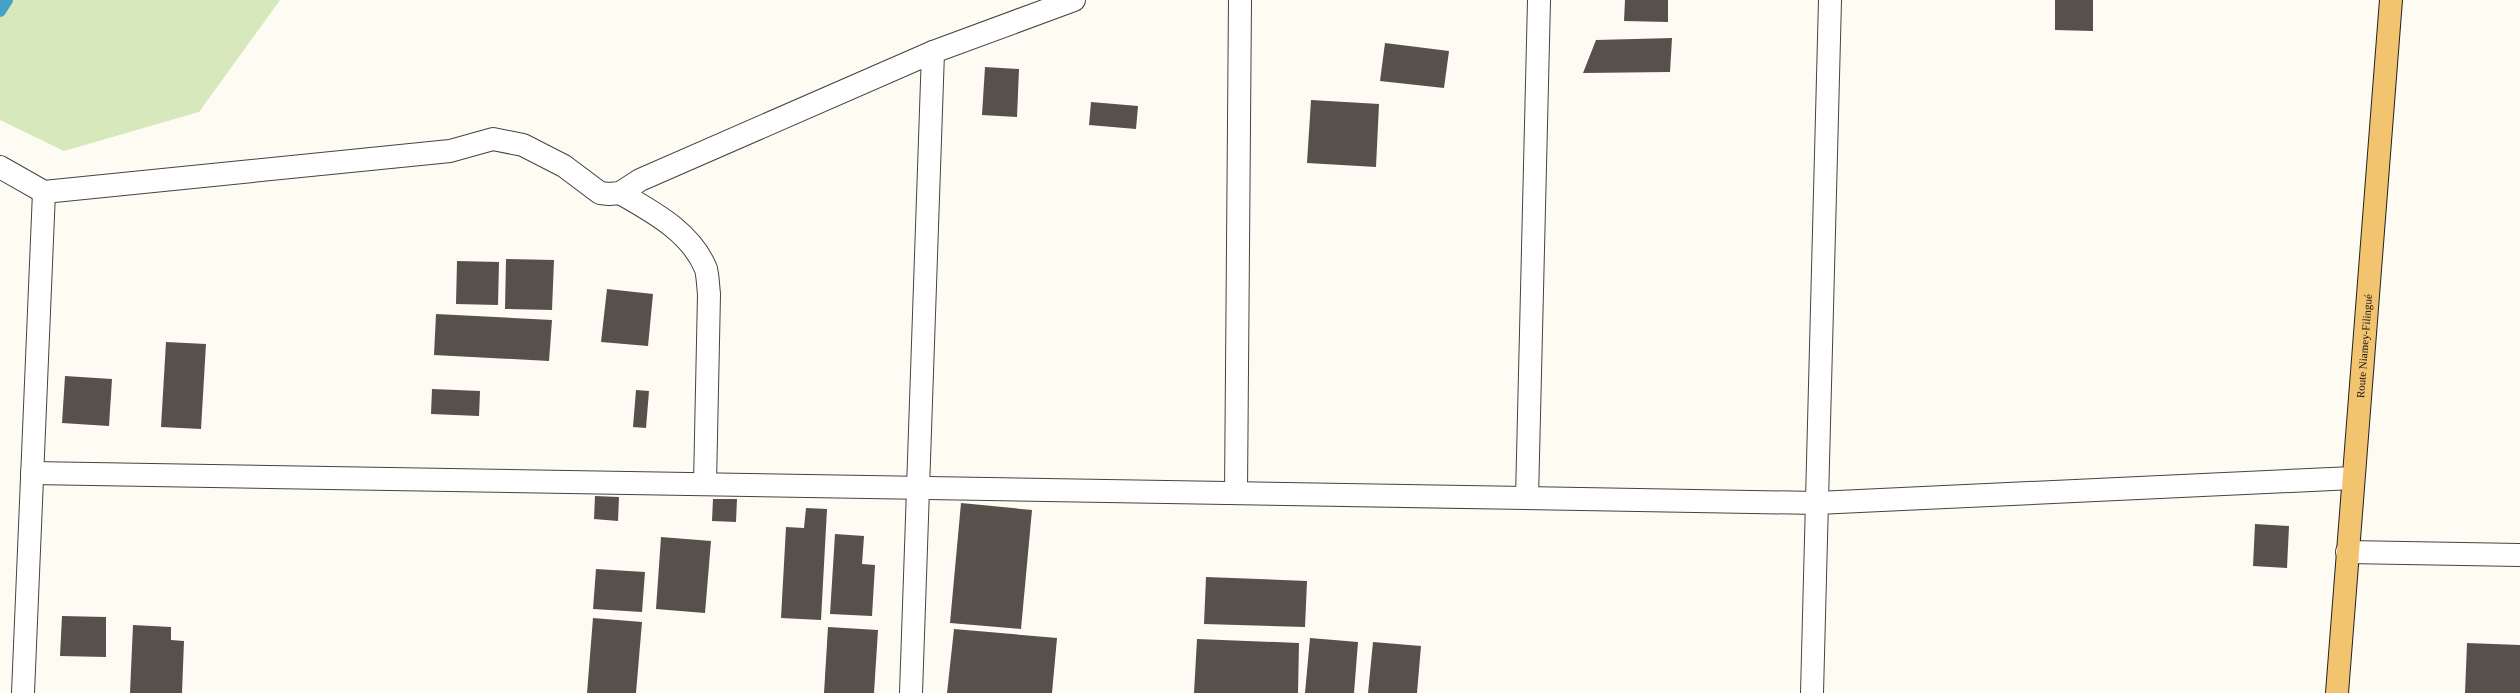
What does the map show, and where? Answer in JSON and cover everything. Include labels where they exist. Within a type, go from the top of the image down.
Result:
[{"type":"main road","name":"Route Niamey-Filingué","points":[[2337,693],[2352,478],[2391,0]]},
{"type":"street","points":[[0,168],[44,192],[450,151],[493,139],[523,145],[564,166],[600,193],[609,194],[620,192],[640,180],[933,52],[1074,0]]},
{"type":"street","points":[[1236,493],[1240,0]]},
{"type":"street","points":[[1527,498],[1539,0]]},
{"type":"street","points":[[1812,693],[1830,0]]},
{"type":"street","points":[[911,693],[933,52]]},
{"type":"street","points":[[23,693],[44,192]]},
{"type":"street","points":[[620,192],[670,223],[696,251],[706,270],[709,294],[705,484]]},
{"type":"street","points":[[32,473],[1817,503],[2352,478]]},
{"type":"street","points":[[2347,552],[2520,555]]},
{"type":"green space","points":[[0,0],[280,0],[199,112],[64,151],[0,120]]},
{"type":"building","points":[[1625,0],[1668,0],[1668,22],[1624,21]]},
{"type":"building","points":[[2055,0],[2093,0],[2093,31],[2055,30]]},
{"type":"building","points":[[1672,38],[1670,72],[1583,73],[1596,40]]},
{"type":"building","points":[[1385,43],[1449,51],[1444,88],[1380,81]]},
{"type":"building","points":[[985,67],[1019,69],[1017,117],[982,115]]},
{"type":"building","points":[[1311,100],[1379,104],[1376,167],[1307,163]]},
{"type":"building","points":[[1091,102],[1138,106],[1136,129],[1089,125]]},
{"type":"building","points":[[506,259],[554,260],[552,310],[505,309]]},
{"type":"building","points":[[457,261],[499,262],[498,305],[456,304]]},
{"type":"building","points":[[607,289],[653,294],[648,346],[601,342]]},
{"type":"building","points":[[436,314],[552,320],[549,361],[434,355]]},
{"type":"building","points":[[166,342],[206,344],[201,429],[161,427]]},
{"type":"building","points":[[65,376],[112,379],[109,426],[62,423]]},
{"type":"building","points":[[432,389],[480,391],[479,416],[431,414]]},
{"type":"building","points":[[636,390],[649,391],[646,428],[633,427]]},
{"type":"building","points":[[595,496],[619,497],[618,521],[594,519]]},
{"type":"building","points":[[713,499],[737,499],[736,522],[712,521]]},
{"type":"building","points":[[961,503],[1032,510],[1021,629],[950,623]]},
{"type":"building","points":[[806,508],[827,509],[821,620],[781,618],[786,527],[804,528]]},
{"type":"building","points":[[2255,524],[2289,526],[2287,568],[2253,566]]},
{"type":"building","points":[[835,534],[864,536],[862,564],[875,565],[872,616],[830,614]]},
{"type":"building","points":[[661,537],[711,541],[705,613],[656,609]]},
{"type":"building","points":[[596,569],[645,572],[642,612],[593,609]]},
{"type":"building","points":[[1206,577],[1307,581],[1305,627],[1204,624]]},
{"type":"building","points":[[62,616],[106,617],[106,657],[60,656]]},
{"type":"building","points":[[593,618],[642,622],[636,693],[587,693]]},
{"type":"building","points":[[133,625],[171,627],[171,640],[184,641],[182,693],[130,693]]},
{"type":"building","points":[[828,627],[878,630],[874,693],[824,693]]},
{"type":"building","points":[[954,629],[1057,638],[1052,693],[947,693]]},
{"type":"building","points":[[1310,638],[1358,642],[1354,693],[1305,693]]},
{"type":"building","points":[[1197,639],[1299,643],[1298,693],[1194,693]]},
{"type":"building","points":[[1373,642],[1421,646],[1417,693],[1368,693]]},
{"type":"building","points":[[2467,643],[2520,645],[2520,693],[2465,693]]},
{"type":"waterway","points":[[0,11],[7,0]]}]
